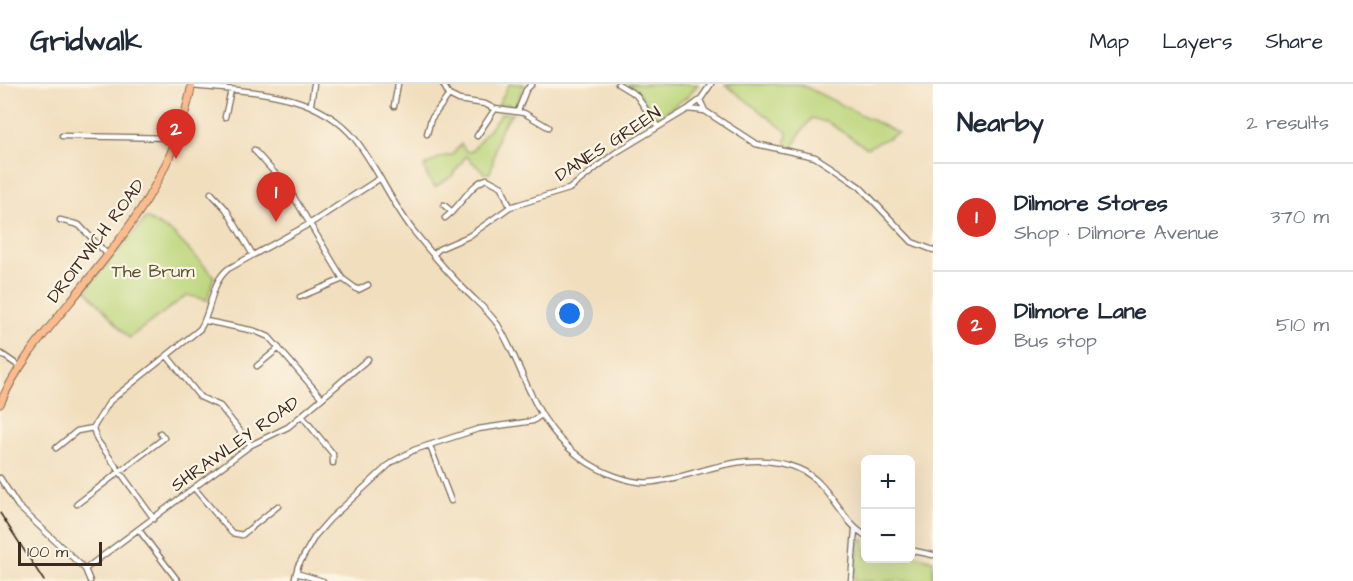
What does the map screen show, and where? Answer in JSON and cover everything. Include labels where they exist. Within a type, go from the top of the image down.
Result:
[{"type":"main road","name":"DROITWICH ROAD","points":[[0,404],[19,366],[108,255],[155,189],[179,138],[192,85]]},
{"type":"street","points":[[311,104],[314,84]]},
{"type":"street","points":[[394,106],[398,84]]},
{"type":"street","points":[[443,84],[449,95],[459,100],[485,104],[495,109],[518,111],[548,127]]},
{"type":"street","points":[[518,111],[526,90],[532,84]]},
{"type":"street","points":[[618,84],[636,95],[657,127]]},
{"type":"street","name":"DANES GREEN","points":[[434,254],[439,249],[469,236],[510,207],[569,189],[615,153],[688,110],[700,100],[711,84]]},
{"type":"street","points":[[192,85],[283,96],[311,104],[337,120],[355,139],[410,227],[496,323],[512,351],[533,404],[562,441],[582,459],[616,475],[651,482],[713,465],[747,461],[778,463],[815,478],[855,530],[861,533]]},
{"type":"street","points":[[225,117],[231,90]]},
{"type":"street","points":[[396,95],[403,98]]},
{"type":"street","points":[[427,134],[431,119],[449,95]]},
{"type":"street","points":[[700,100],[705,111]]},
{"type":"street","points":[[477,136],[495,109]]},
{"type":"street","points":[[688,110],[705,111],[756,144],[815,157],[860,187],[912,242],[933,250]]},
{"type":"street","points":[[62,136],[179,138]]},
{"type":"street","points":[[254,150],[289,189],[343,279],[358,290],[368,285]]},
{"type":"street","points":[[56,448],[77,431],[93,428],[110,401],[168,357],[200,328],[206,321],[218,277],[311,224],[379,179]]},
{"type":"street","points":[[445,218],[478,182],[487,179],[502,187],[510,207]]},
{"type":"street","points":[[211,193],[226,209],[253,255]]},
{"type":"street","points":[[444,205],[452,212]]},
{"type":"street","points":[[60,220],[79,225],[108,255]]},
{"type":"street","points":[[300,297],[343,279]]},
{"type":"street","points":[[206,321],[255,331],[269,337],[321,397]]},
{"type":"street","points":[[258,366],[279,348]]},
{"type":"street","points":[[0,353],[19,366]]},
{"type":"street","points":[[168,357],[200,397],[220,406],[251,445]]},
{"type":"street","name":"SHRAWLEY ROAD","points":[[85,569],[251,445],[279,433],[302,416],[321,397],[368,359]]},
{"type":"street","points":[[294,581],[307,547],[330,519],[392,462],[405,454],[478,429],[533,420],[541,415]]},
{"type":"street","points":[[302,416],[333,454],[333,463]]},
{"type":"street","points":[[93,428],[97,440],[154,519]]},
{"type":"street","points":[[77,504],[164,438],[160,433]]},
{"type":"street","points":[[430,446],[451,501]]},
{"type":"street","points":[[0,478],[18,506],[85,569],[90,581]]},
{"type":"street","points":[[195,489],[232,532],[242,535],[278,506]]},
{"type":"street","points":[[139,530],[178,581]]},
{"type":"street","points":[[851,581],[855,530]]},
{"type":"street","points":[[915,551],[933,555]]},
{"type":"street","points":[[296,573],[323,581]]},
{"type":"green space","points":[[509,84],[524,84],[516,106],[507,104],[498,106]]},
{"type":"green space","points":[[628,84],[698,84],[688,96],[655,119],[640,93]]},
{"type":"green space","points":[[725,84],[800,84],[898,133],[867,148],[829,123],[812,118],[799,135],[793,148],[786,145],[787,132]]},
{"type":"green space","points":[[502,113],[512,114],[498,135],[490,173],[484,173],[466,156],[452,176],[435,187],[428,178],[424,166],[441,157],[452,155],[461,144],[466,151],[471,152]]},
{"type":"green space","name":"The Brum","points":[[146,218],[173,233],[214,276],[207,300],[187,295],[129,338],[86,290]]},
{"type":"green space","points":[[860,539],[861,563],[915,563],[915,555],[933,560],[933,581],[854,581]]},
{"type":"railway","points":[[0,513],[44,581]]},
{"type":"place","name":"Dilmore Lane","points":[[176,159]]},
{"type":"place","name":"Dilmore Stores","points":[[276,222]]}]
